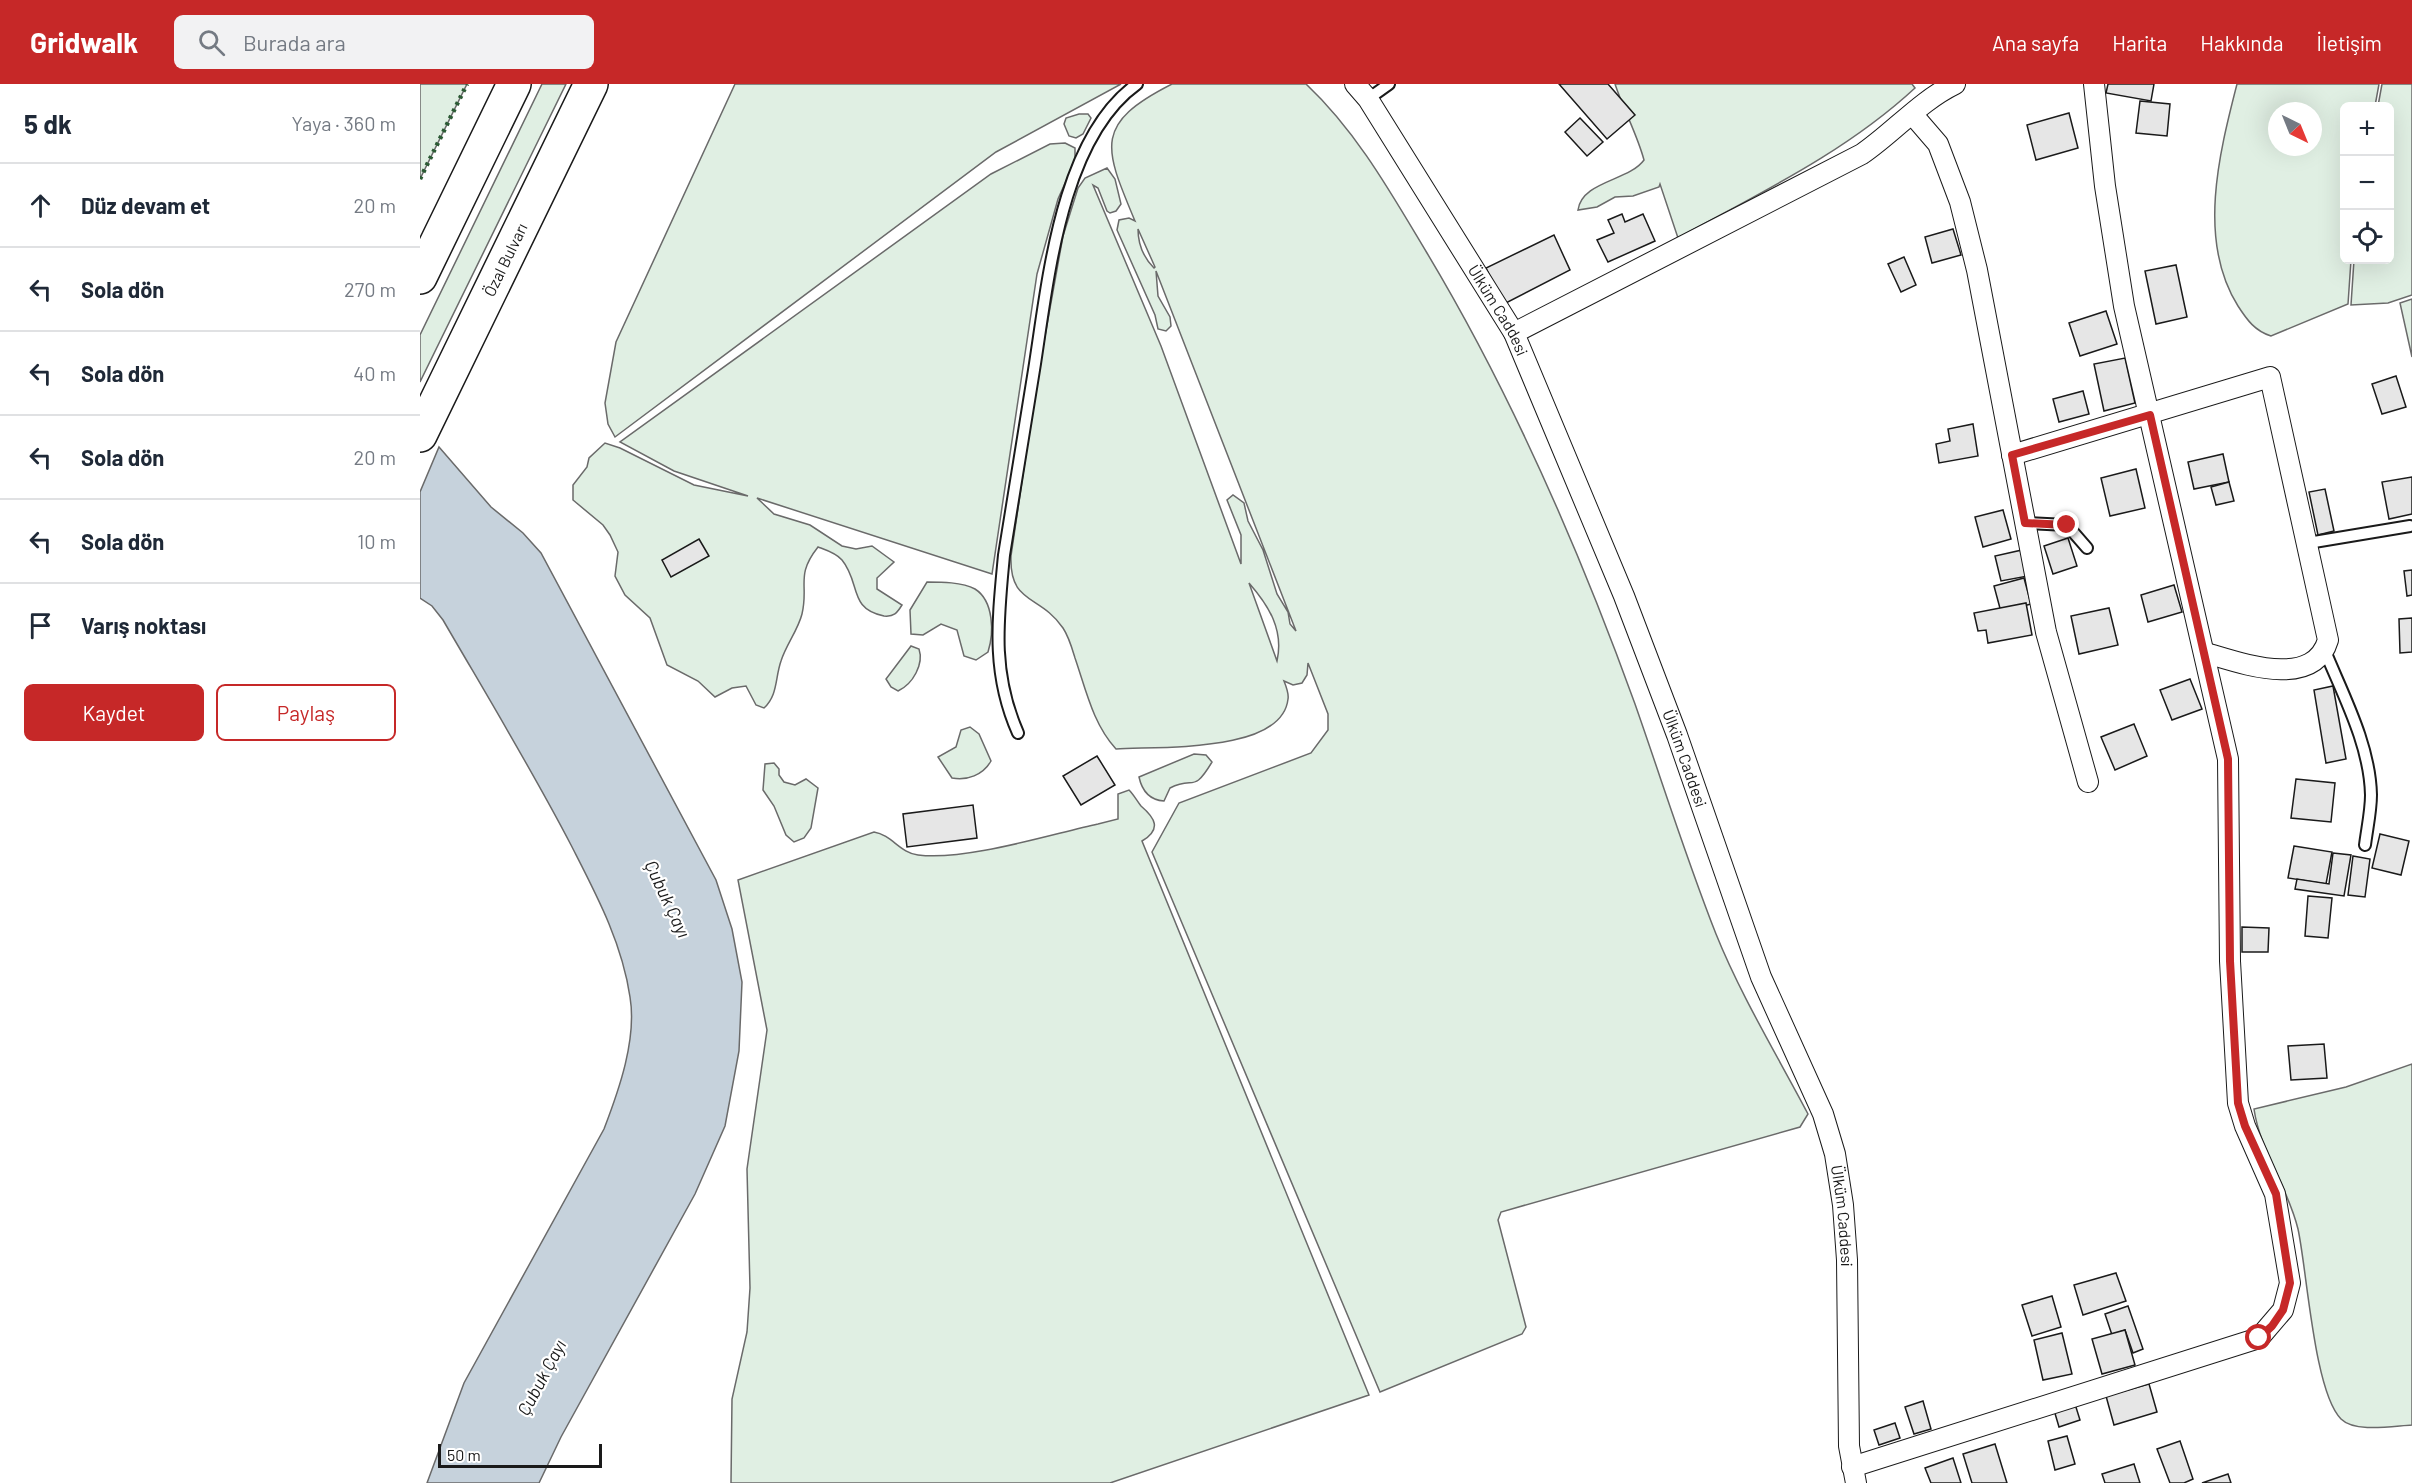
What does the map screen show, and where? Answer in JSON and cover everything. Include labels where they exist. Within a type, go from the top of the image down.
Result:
[{"type":"highway","points":[[420,277],[514,84]]},
{"type":"highway","name":"Özal Bulvarı","points":[[426,422],[591,84]]},
{"type":"street","points":[[1514,333],[1862,154],[1913,115],[1927,100],[1955,84]]},
{"type":"street","points":[[1854,1475],[2259,1338],[2272,1326],[2283,1310],[2290,1283],[2276,1194],[2245,1126],[2238,1103],[2230,961],[2228,759],[2206,653],[2124,306],[2105,186],[2094,84]]},
{"type":"street","name":"Ülküm Caddesi","points":[[1361,91],[1514,333],[1628,607],[1677,735],[1761,977],[1823,1113],[1835,1154],[1844,1205],[1847,1260],[1848,1402],[1854,1475]]},
{"type":"street","points":[[1913,115],[1927,128],[1938,144],[1960,202],[1977,270],[2046,632],[2088,782]]},
{"type":"street","points":[[2012,455],[2270,377],[2328,639],[2325,651],[2315,660],[2286,671],[2260,668],[2206,653]]},
{"type":"lane","points":[[1018,733],[1002,687],[999,660],[1000,605],[1004,555],[1054,243],[1075,175],[1095,134],[1124,93],[1137,84]]},
{"type":"lane","points":[[1361,91],[1389,84]]},
{"type":"lane","points":[[2025,523],[2067,525],[2086,548]]},
{"type":"lane","points":[[2308,543],[2410,526]]},
{"type":"lane","points":[[2325,651],[2359,734],[2368,773],[2371,794],[2365,845]]},
{"type":"green space","points":[[420,84],[467,84],[420,179]]},
{"type":"green space","points":[[542,84],[566,84],[420,382],[420,335]]},
{"type":"green space","points":[[735,84],[1121,84],[996,152],[615,437],[608,424],[605,403],[616,342]]},
{"type":"green space","points":[[1172,84],[1306,84],[1341,122],[1386,186],[1458,307],[1542,474],[1591,588],[1635,704],[1694,877],[1716,934],[1748,1003],[1808,1114],[1800,1127],[1501,1212],[1498,1220],[1526,1327],[1522,1334],[1380,1392],[1152,852],[1179,803],[1311,753],[1328,730],[1328,714],[1308,663],[1307,675],[1302,683],[1293,685],[1284,681],[1288,699],[1281,717],[1264,730],[1215,744],[1116,749],[1096,718],[1065,631],[1054,617],[1021,591],[1015,583],[1012,572],[1011,556],[1036,386],[1063,236],[1078,188],[1085,178],[1107,168],[1115,179],[1121,204],[1116,211],[1110,213],[1107,211],[1098,188],[1093,185],[1161,346],[1241,564],[1241,535],[1227,500],[1233,495],[1244,503],[1248,521],[1263,550],[1277,594],[1288,612],[1290,624],[1296,631],[1156,271],[1158,296],[1170,317],[1171,326],[1166,331],[1158,329],[1155,315],[1117,230],[1119,220],[1129,218],[1135,221],[1117,174],[1112,156],[1112,140],[1117,125],[1146,98]],"holes":[[[1138,229],[1155,267],[1154,268],[1142,250]],[[1249,583],[1273,619],[1278,639],[1277,661]]]},
{"type":"green space","points":[[1615,84],[1912,84],[1915,88],[1888,111],[1831,152],[1771,188],[1678,238],[1660,184],[1659,187],[1633,196],[1615,197],[1597,207],[1578,210],[1581,200],[1588,193],[1628,173],[1644,160]]},
{"type":"green space","points":[[2237,84],[2379,84],[2376,102],[2340,102],[2340,264],[2351,264],[2348,304],[2271,336],[2260,331],[2245,316],[2225,281],[2218,254],[2215,197],[2224,139]]},
{"type":"green space","points":[[2382,84],[2412,84],[2412,295],[2388,303],[2351,305],[2354,264],[2394,264],[2394,102],[2379,102]]},
{"type":"green space","points":[[1088,114],[1091,118],[1083,134],[1076,138],[1069,136],[1064,124],[1066,118]]},
{"type":"green space","points":[[1065,143],[1075,148],[1075,161],[1058,199],[1037,274],[992,574],[757,498],[774,514],[810,525],[842,546],[856,549],[872,546],[894,562],[877,578],[877,589],[902,605],[895,614],[890,616],[873,613],[865,608],[842,560],[818,547],[805,573],[804,604],[800,620],[783,655],[772,698],[764,708],[756,705],[746,686],[732,688],[715,697],[698,681],[667,665],[650,618],[625,595],[615,576],[618,552],[610,535],[603,525],[573,500],[573,485],[587,467],[589,458],[605,443],[620,448],[694,485],[748,496],[674,471],[620,442],[991,174],[1050,144]]},
{"type":"green space","points":[[2412,299],[2412,357],[2400,303]]},
{"type":"green space","points":[[927,582],[964,585],[981,594],[986,601],[991,618],[988,652],[976,660],[964,656],[957,630],[941,624],[923,635],[911,634],[910,610]]},
{"type":"green space","points":[[911,646],[919,649],[919,667],[913,679],[898,691],[891,687],[886,679]]},
{"type":"green space","points":[[970,727],[979,734],[991,761],[984,770],[974,776],[963,779],[952,778],[938,757],[956,747],[961,730]]},
{"type":"green space","points":[[1194,754],[1206,755],[1212,762],[1197,781],[1170,788],[1164,801],[1151,797],[1142,787],[1139,777]]},
{"type":"green space","points":[[774,763],[784,782],[795,785],[806,779],[818,788],[811,828],[804,838],[794,842],[786,835],[774,806],[763,790],[765,764]]},
{"type":"green space","points":[[1129,790],[1153,819],[1152,832],[1142,841],[1369,1395],[1110,1483],[731,1483],[732,1399],[747,1332],[750,1288],[747,1169],[767,1030],[738,880],[874,832],[886,837],[906,851],[918,855],[959,854],[1007,846],[1118,819],[1118,794]]},
{"type":"green space","points":[[2412,1064],[2412,1425],[2375,1428],[2355,1426],[2341,1419],[2332,1405],[2324,1384],[2298,1229],[2288,1198],[2262,1140],[2254,1109],[2346,1087]]},
{"type":"water","name":"Çubuk Çayı","points":[[439,447],[491,507],[523,533],[541,553],[716,880],[732,929],[742,982],[739,1051],[725,1126],[695,1194],[561,1437],[539,1483],[427,1483],[464,1383],[604,1129],[621,1081],[629,1047],[632,1013],[621,957],[599,900],[571,845],[443,620],[432,606],[420,598],[420,492]]},
{"type":"building","points":[[1559,84],[1608,84],[1635,115],[1607,139]]},
{"type":"building","points":[[2108,84],[2154,84],[2151,101],[2106,93]]},
{"type":"building","points":[[2140,101],[2170,104],[2167,136],[2136,133]]},
{"type":"building","points":[[2069,113],[2078,148],[2036,160],[2027,125]]},
{"type":"building","points":[[1580,118],[1603,142],[1587,156],[1565,132]]},
{"type":"building","points":[[1622,214],[1625,222],[1643,214],[1655,241],[1608,262],[1597,240],[1614,233],[1608,220]]},
{"type":"building","points":[[1953,229],[1961,255],[1932,263],[1925,237]]},
{"type":"building","points":[[1554,235],[1570,270],[1504,304],[1486,268]]},
{"type":"building","points":[[1904,257],[1916,285],[1901,292],[1888,264]]},
{"type":"building","points":[[2176,265],[2187,317],[2156,324],[2145,271]]},
{"type":"building","points":[[2106,311],[2117,344],[2080,356],[2069,323]]},
{"type":"building","points":[[2125,358],[2135,403],[2104,411],[2094,364]]},
{"type":"building","points":[[2396,376],[2406,407],[2382,414],[2372,384]]},
{"type":"building","points":[[2083,391],[2089,414],[2059,422],[2053,399]]},
{"type":"building","points":[[1973,424],[1978,456],[1939,463],[1936,444],[1950,441],[1948,429]]},
{"type":"building","points":[[2223,454],[2229,482],[2194,489],[2188,462]]},
{"type":"building","points":[[2136,469],[2145,508],[2110,516],[2101,478]]},
{"type":"building","points":[[2412,477],[2412,514],[2389,519],[2382,482]]},
{"type":"building","points":[[2229,482],[2234,501],[2216,505],[2211,487]]},
{"type":"building","points":[[2325,489],[2334,531],[2318,535],[2309,492]]},
{"type":"building","points":[[2003,510],[2011,539],[1983,547],[1975,517]]},
{"type":"building","points":[[2068,538],[2077,566],[2053,574],[2044,546]]},
{"type":"building","points":[[699,539],[709,556],[671,577],[662,560]]},
{"type":"building","points":[[2022,550],[2028,576],[2001,581],[1995,556]]},
{"type":"building","points":[[2412,570],[2412,595],[2407,596],[2404,571]]},
{"type":"building","points":[[2024,578],[2031,604],[2001,612],[1994,586]]},
{"type":"building","points":[[2174,585],[2182,612],[2148,622],[2141,595]]},
{"type":"building","points":[[2026,603],[2032,635],[1988,643],[1986,630],[1978,631],[1974,613]]},
{"type":"building","points":[[2109,608],[2118,645],[2079,654],[2071,616]]},
{"type":"building","points":[[2412,618],[2412,652],[2400,653],[2399,619]]},
{"type":"building","points":[[2190,679],[2202,709],[2172,720],[2160,690]]},
{"type":"building","points":[[2333,686],[2346,759],[2326,763],[2314,690]]},
{"type":"building","points":[[2134,724],[2147,756],[2115,770],[2101,737]]},
{"type":"building","points":[[1097,756],[1115,785],[1081,805],[1063,776]]},
{"type":"building","points":[[2296,779],[2335,783],[2331,822],[2291,818]]},
{"type":"building","points":[[973,805],[977,838],[907,847],[903,814]]},
{"type":"building","points":[[2380,834],[2409,841],[2401,875],[2372,868]]},
{"type":"building","points":[[2294,846],[2332,852],[2326,884],[2288,878]]},
{"type":"building","points":[[2333,853],[2351,855],[2344,896],[2295,889],[2297,879],[2329,884]]},
{"type":"building","points":[[2353,856],[2370,859],[2365,897],[2348,895]]},
{"type":"building","points":[[2308,896],[2332,898],[2328,938],[2305,936]]},
{"type":"building","points":[[2242,927],[2269,928],[2268,952],[2242,952]]},
{"type":"building","points":[[2324,1044],[2327,1078],[2291,1080],[2288,1046]]},
{"type":"building","points":[[2116,1273],[2126,1301],[2083,1315],[2074,1285]]},
{"type":"building","points":[[2052,1296],[2061,1327],[2032,1336],[2022,1305]]},
{"type":"building","points":[[2128,1306],[2143,1349],[2133,1353],[2125,1330],[2112,1335],[2105,1314]]},
{"type":"building","points":[[2125,1330],[2135,1365],[2102,1374],[2092,1339]]},
{"type":"building","points":[[2062,1333],[2072,1374],[2043,1380],[2034,1340]]},
{"type":"building","points":[[2149,1384],[2157,1412],[2114,1425],[2106,1396]]},
{"type":"building","points":[[1923,1401],[1931,1429],[1914,1434],[1905,1407]]},
{"type":"building","points":[[2075,1404],[2080,1420],[2059,1427],[2054,1410]]},
{"type":"building","points":[[1895,1423],[1900,1438],[1879,1445],[1874,1430]]},
{"type":"building","points":[[2067,1436],[2075,1464],[2055,1470],[2048,1441]]},
{"type":"building","points":[[2180,1441],[2193,1479],[2184,1483],[2170,1483],[2157,1449]]},
{"type":"building","points":[[1995,1444],[2007,1483],[1972,1483],[1963,1454]]},
{"type":"building","points":[[1953,1458],[1961,1483],[1931,1483],[1925,1468]]},
{"type":"building","points":[[2134,1464],[2140,1483],[2105,1483],[2102,1474]]},
{"type":"building","points":[[2228,1474],[2231,1483],[2202,1483]]},
{"type":"hedge","points":[[420,179],[467,84]]},
{"type":"route","points":[[2067,525],[2025,523],[2012,455],[2150,415],[2201,631],[2228,759],[2230,961],[2238,1103],[2245,1126],[2276,1194],[2286,1244],[2290,1283],[2287,1299],[2283,1310],[2272,1326],[2259,1338]]}]
